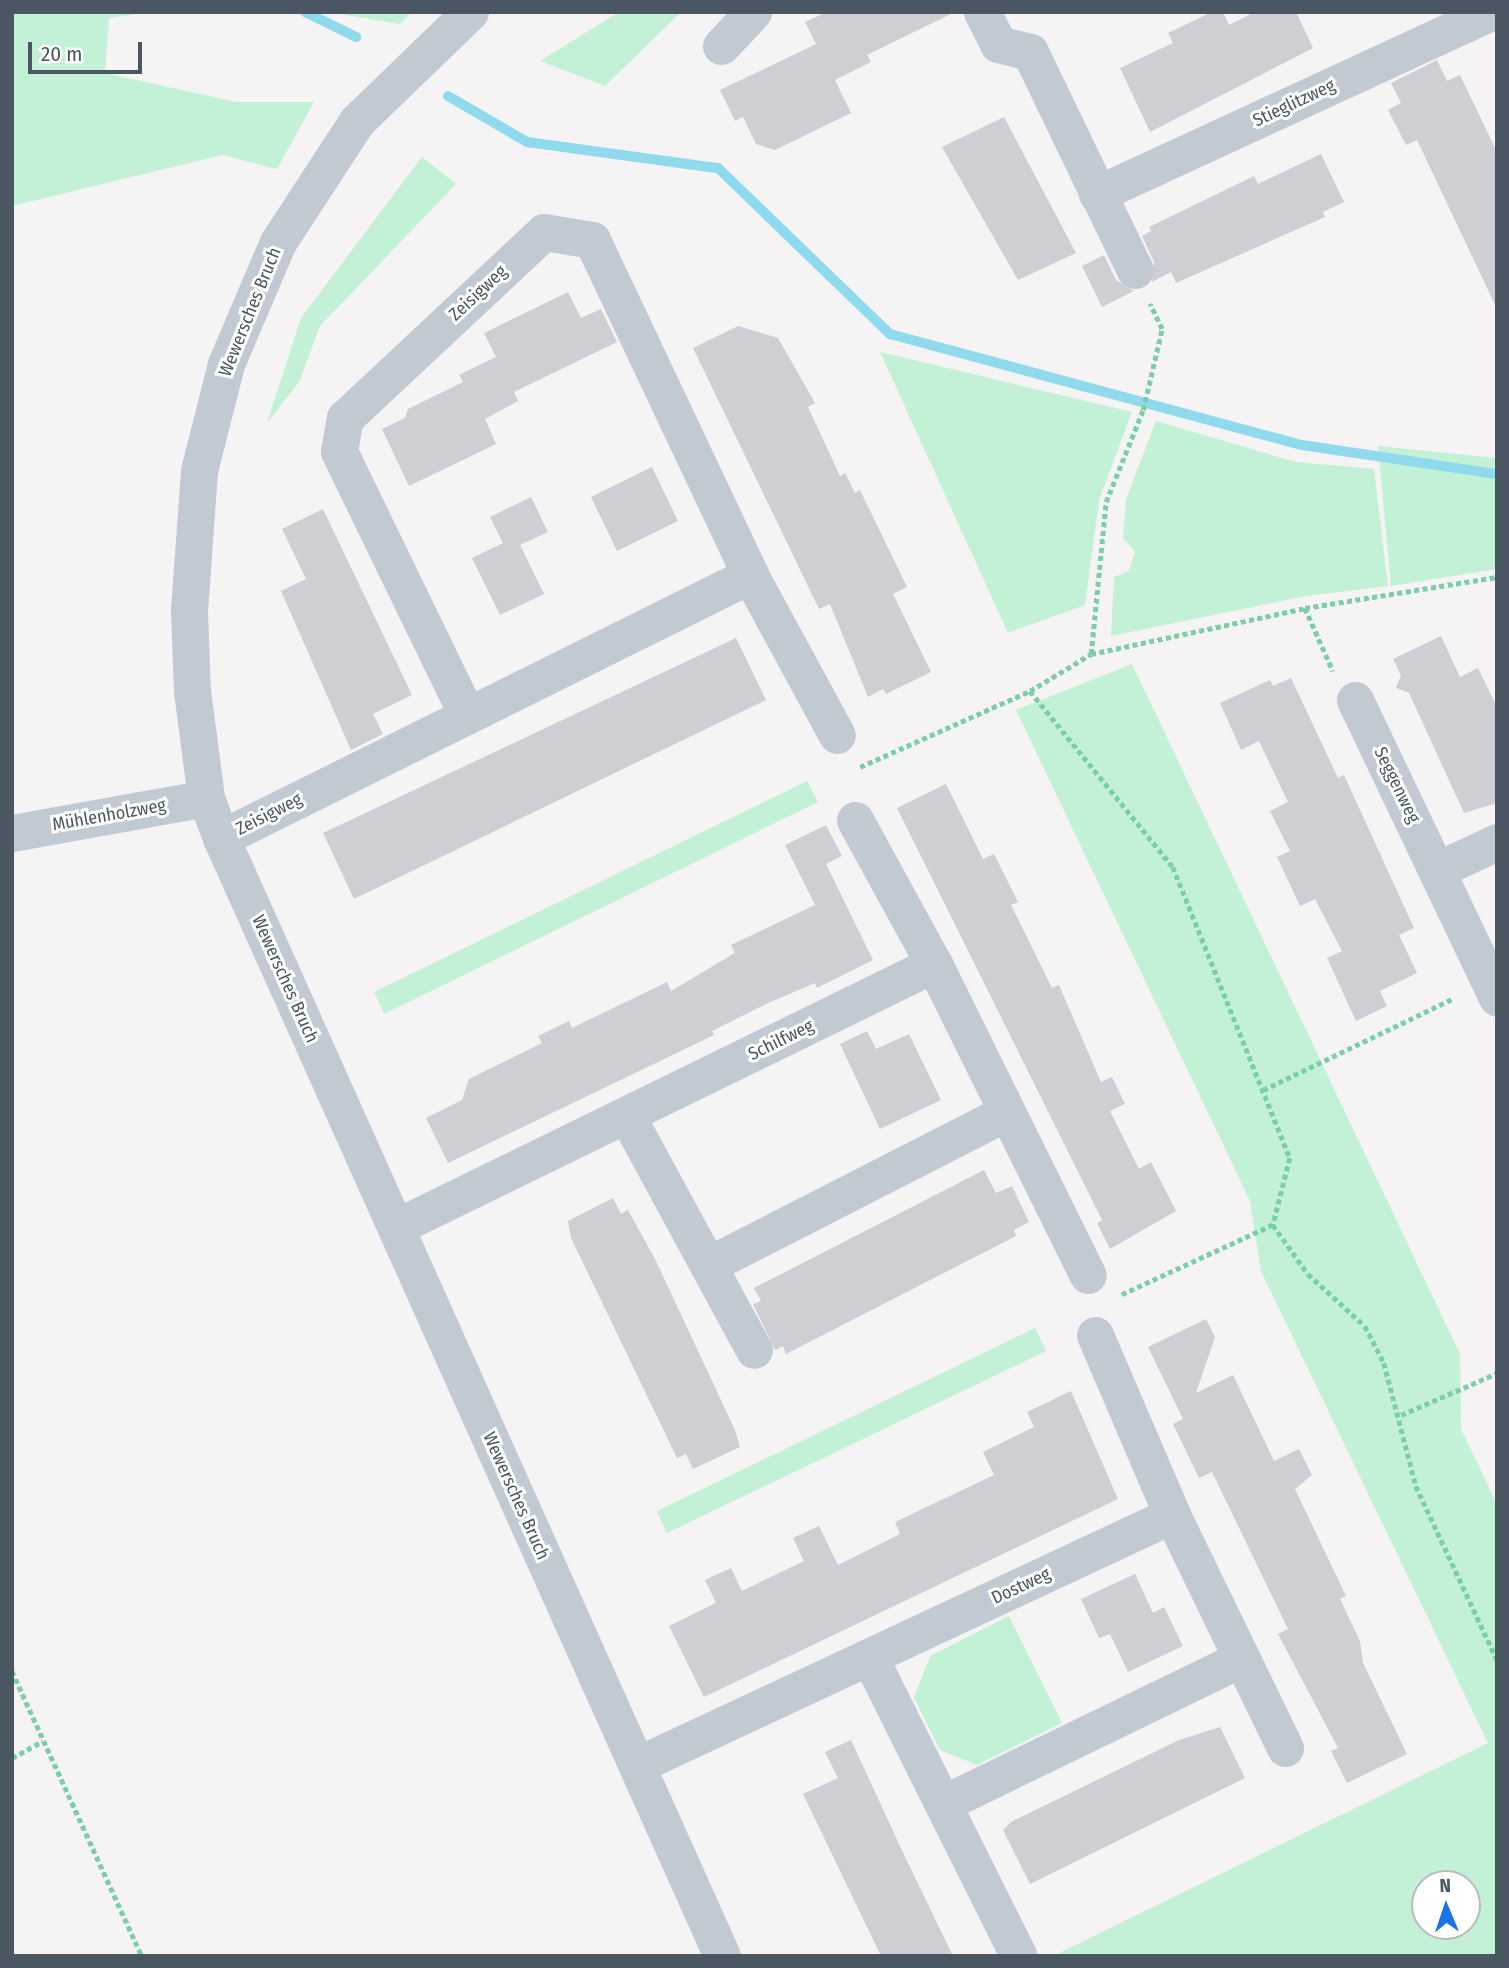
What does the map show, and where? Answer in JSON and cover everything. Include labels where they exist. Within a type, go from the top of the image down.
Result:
[{"type":"street","name":"Wewersches Bruch","points":[[470,12],[357,121],[278,242],[226,364],[199,471],[189,611],[206,798],[221,838],[723,1956]]},
{"type":"street","points":[[721,46],[753,12]]},
{"type":"street","points":[[982,12],[998,44],[1030,52],[1135,270]]},
{"type":"street","name":"Stieglitzweg","points":[[1097,194],[1490,12]]},
{"type":"street","name":"Zeisigweg","points":[[467,715],[339,451],[345,418],[544,232],[592,240],[750,575],[837,735]]},
{"type":"street","name":"Zeisigweg","points":[[221,838],[750,575]]},
{"type":"street","name":"Seggenweg","points":[[1355,700],[1439,869],[1493,989]]},
{"type":"street","name":"Mühlenholzweg","points":[[12,833],[206,798]]},
{"type":"street","points":[[855,820],[934,964],[1005,1113],[1100,1287]]},
{"type":"street","points":[[1439,869],[1497,842]]},
{"type":"street","name":"Schilfweg","points":[[396,1227],[934,964]]},
{"type":"street","points":[[710,1265],[1005,1113]]},
{"type":"street","points":[[627,1116],[754,1350]]},
{"type":"street","points":[[1095,1335],[1172,1515],[1285,1748]]},
{"type":"street","name":"Dostweg","points":[[637,1765],[1172,1515]]},
{"type":"street","points":[[870,1658],[1018,1955]]},
{"type":"street","points":[[944,1803],[1241,1659]]},
{"type":"path","points":[[1091,654],[1106,502],[1143,410],[1162,329],[1135,270]]},
{"type":"path","points":[[837,735],[847,774],[1030,691],[1091,654],[1305,608],[1497,577]]},
{"type":"path","points":[[1305,608],[1338,682],[1355,700]]},
{"type":"path","points":[[1030,691],[1173,867],[1290,1158],[1273,1225],[1308,1274],[1365,1326],[1401,1415],[1416,1486],[1497,1660]]},
{"type":"path","points":[[1263,1090],[1493,989]]},
{"type":"path","points":[[1100,1287],[1273,1225]]},
{"type":"path","points":[[1401,1415],[1497,1373]]},
{"type":"path","points":[[12,1671],[142,1956]]},
{"type":"path","points":[[12,1758],[43,1741]]},
{"type":"green space","points":[[12,12],[150,12],[109,18],[105,73],[236,102],[314,102],[277,169],[222,155],[12,206]]},
{"type":"green space","points":[[327,12],[412,12],[400,24]]},
{"type":"green space","points":[[619,12],[681,12],[605,86],[540,61]]},
{"type":"green space","points":[[422,157],[456,184],[320,326],[299,382],[267,423],[301,318]]},
{"type":"green space","points":[[880,352],[1132,412],[1099,500],[1085,605],[1008,633]]},
{"type":"green space","points":[[1156,421],[1296,462],[1374,469],[1388,586],[1306,596],[1111,636],[1114,577],[1129,571],[1135,552],[1123,538],[1126,499]]},
{"type":"green space","points":[[1378,446],[1497,458],[1497,569],[1391,586]]},
{"type":"green space","points":[[1132,664],[1460,1354],[1461,1429],[1497,1504],[1497,1956],[1053,1956],[1488,1743],[1261,1271],[1250,1201],[1016,710]]},
{"type":"green space","points":[[807,781],[818,802],[384,1014],[374,992]]},
{"type":"green space","points":[[1035,1328],[1046,1351],[667,1533],[657,1511]]},
{"type":"green space","points":[[1009,1616],[1062,1723],[977,1765],[940,1750],[914,1698],[930,1656]]},
{"type":"building","points":[[827,12],[955,12],[867,55],[871,62],[835,80],[851,113],[775,150],[756,144],[743,117],[735,121],[720,90],[816,44],[805,22]]},
{"type":"building","points":[[1212,12],[1223,12],[1229,25],[1255,12],[1296,12],[1313,48],[1150,132],[1120,68],[1173,43],[1168,33]]},
{"type":"building","points":[[1437,60],[1447,81],[1460,75],[1497,152],[1497,309],[1417,140],[1406,145],[1388,110],[1401,103],[1391,83]]},
{"type":"building","points":[[1004,117],[1076,253],[1018,280],[942,147]]},
{"type":"building","points":[[1321,154],[1344,202],[1323,212],[1325,217],[1176,283],[1171,272],[1152,282],[1154,262],[1142,236],[1151,231],[1149,227],[1254,176],[1258,184]]},
{"type":"building","points":[[1104,255],[1116,280],[1134,291],[1102,307],[1082,266]]},
{"type":"building","points":[[568,292],[581,318],[601,309],[617,342],[514,392],[518,401],[485,419],[496,444],[409,486],[382,429],[405,418],[408,409],[463,382],[459,375],[496,357],[484,333]]},
{"type":"building","points":[[738,326],[778,338],[815,403],[808,407],[840,476],[845,473],[855,493],[860,490],[907,587],[893,594],[931,672],[886,694],[883,689],[868,697],[830,604],[819,609],[693,348]]},
{"type":"building","points":[[652,467],[678,521],[617,551],[591,497]]},
{"type":"building","points":[[531,497],[548,532],[520,545],[544,594],[500,615],[472,558],[503,543],[490,517]]},
{"type":"building","points":[[323,509],[412,695],[373,714],[383,734],[351,750],[281,591],[306,579],[282,529]]},
{"type":"building","points":[[1441,636],[1460,677],[1478,668],[1497,707],[1497,803],[1464,813],[1409,693],[1396,688],[1401,675],[1393,659]]},
{"type":"building","points":[[736,638],[766,700],[354,899],[323,833]]},
{"type":"building","points":[[1291,678],[1338,778],[1344,775],[1414,928],[1399,935],[1417,973],[1380,991],[1387,1006],[1356,1021],[1327,958],[1342,951],[1315,899],[1300,906],[1277,857],[1290,851],[1270,811],[1288,802],[1259,741],[1241,750],[1220,703],[1270,680],[1273,686]]},
{"type":"building","points":[[946,784],[983,859],[994,854],[1018,902],[1011,905],[1052,988],[1059,985],[1101,1082],[1112,1077],[1125,1104],[1110,1111],[1139,1169],[1151,1162],[1176,1211],[1110,1249],[1097,1223],[1102,1220],[897,808]]},
{"type":"building","points":[[826,825],[842,856],[826,864],[873,960],[817,988],[815,983],[766,1004],[712,1031],[714,1035],[448,1163],[426,1118],[462,1100],[469,1079],[542,1043],[538,1036],[569,1021],[572,1028],[667,982],[671,991],[735,953],[731,945],[815,905],[785,845]]},
{"type":"building","points":[[867,1031],[876,1049],[909,1034],[941,1100],[880,1129],[840,1044]]},
{"type":"building","points":[[984,1170],[996,1193],[1012,1186],[1029,1222],[1014,1230],[1016,1236],[786,1354],[783,1346],[775,1350],[753,1304],[761,1301],[754,1288]]},
{"type":"building","points":[[613,1198],[621,1214],[628,1210],[655,1259],[735,1430],[740,1447],[693,1469],[686,1454],[677,1458],[571,1238],[568,1221]]},
{"type":"building","points":[[1206,1319],[1215,1337],[1196,1393],[1233,1375],[1274,1461],[1299,1449],[1312,1475],[1295,1489],[1346,1596],[1340,1599],[1360,1641],[1363,1663],[1407,1754],[1347,1783],[1331,1751],[1338,1748],[1278,1634],[1288,1629],[1212,1472],[1199,1478],[1173,1424],[1183,1419],[1148,1347]]},
{"type":"building","points":[[1071,1391],[1118,1499],[704,1697],[669,1626],[716,1603],[705,1580],[731,1568],[742,1591],[804,1561],[793,1538],[819,1526],[838,1565],[900,1534],[895,1522],[994,1475],[983,1452],[1034,1427],[1027,1412]]},
{"type":"building","points":[[1135,1574],[1153,1613],[1164,1607],[1183,1646],[1128,1672],[1110,1634],[1099,1638],[1081,1599]]},
{"type":"building","points":[[1220,1727],[1245,1778],[1030,1884],[1003,1830],[1011,1822],[1179,1740]]},
{"type":"building","points":[[851,1740],[953,1956],[881,1956],[803,1794],[838,1778],[825,1752]]},
{"type":"waterway","points":[[305,12],[356,37]]},
{"type":"waterway","points":[[448,96],[527,142],[718,168],[890,334],[1302,445],[1497,474]]}]
